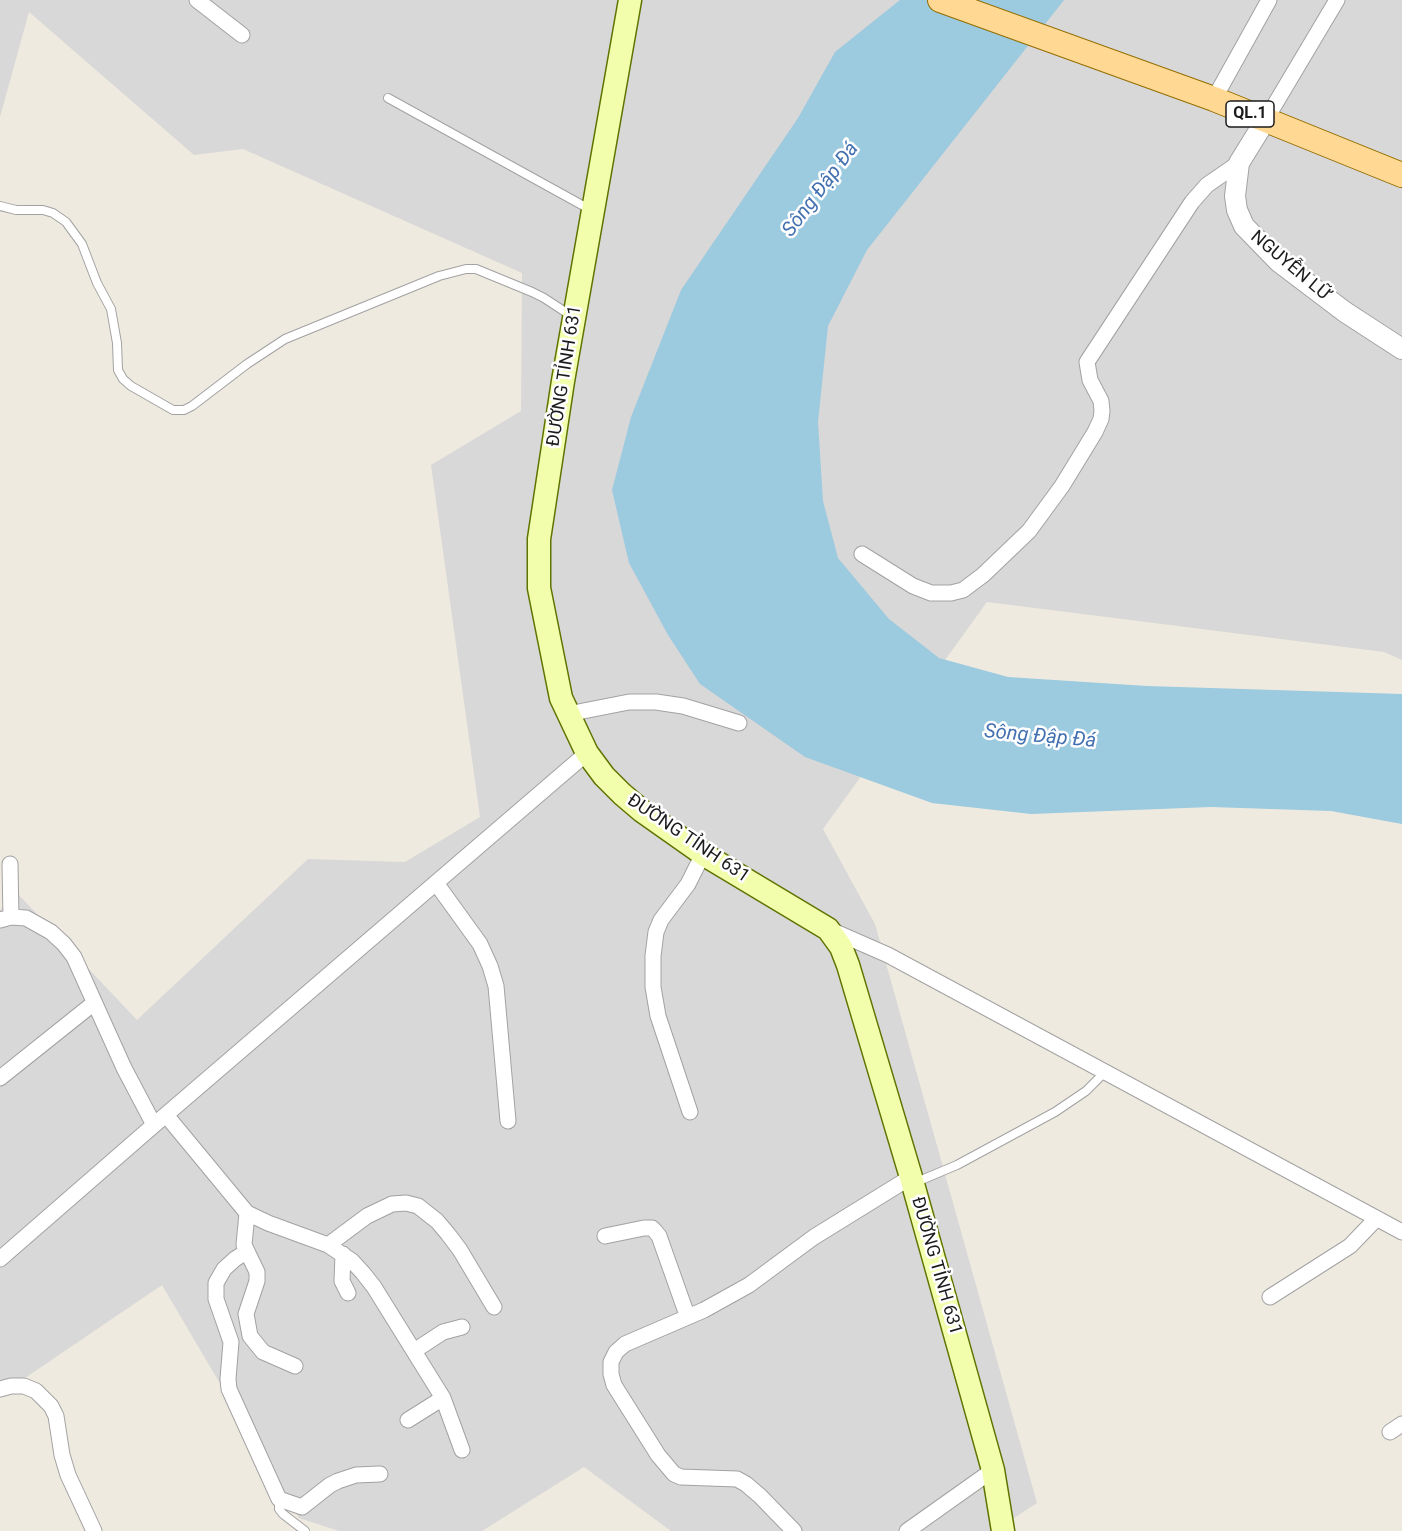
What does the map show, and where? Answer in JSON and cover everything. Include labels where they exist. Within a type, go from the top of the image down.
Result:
[{"type":"main road","name":"ĐƯỜNG TỈNH 631","points":[[630,0],[574,318],[539,538],[539,588],[561,698],[587,753],[621,794],[703,854],[828,929],[841,947],[912,1180],[993,1470],[1003,1531]]},
{"type":"main road","name":"QL.1","points":[[940,0],[1214,99],[1402,175]]},
{"type":"street","points":[[197,0],[242,35]]},
{"type":"street","points":[[1214,99],[1269,0]]},
{"type":"street","points":[[1265,121],[1336,0]]},
{"type":"street","name":"NGUYỄN LỮ","points":[[1265,121],[1239,163],[1235,196],[1237,210],[1244,226],[1279,262],[1345,312],[1402,349]]},
{"type":"street","points":[[862,554],[913,586],[931,593],[951,593],[963,590],[982,575],[1029,531],[1062,486],[1101,419],[1101,401],[1090,380],[1087,362],[1192,202],[1207,185],[1239,163]]},
{"type":"street","points":[[568,714],[629,702],[656,702],[683,706],[739,723]]},
{"type":"street","points":[[0,1259],[587,753]]},
{"type":"street","points":[[690,1112],[658,1016],[653,987],[653,956],[656,932],[661,920],[688,884],[703,854]]},
{"type":"street","points":[[10,864],[5,919],[26,918],[51,932],[74,957],[154,1125]]},
{"type":"street","points":[[435,883],[480,944],[490,966],[496,986],[499,1011],[508,1121]]},
{"type":"street","points":[[828,929],[888,955],[1402,1232]]},
{"type":"street","points":[[0,1078],[94,1003]]},
{"type":"street","points":[[166,1115],[248,1213],[268,1223],[328,1245],[352,1261],[374,1287],[443,1398],[462,1450]]},
{"type":"street","points":[[794,1531],[746,1484],[736,1479],[674,1474],[658,1455],[614,1385],[611,1368],[616,1352],[625,1344],[687,1315],[704,1310],[749,1285],[814,1237],[912,1180]]},
{"type":"street","points":[[328,1245],[367,1216],[392,1204],[406,1203],[418,1206],[437,1221],[448,1234],[494,1307]]},
{"type":"street","points":[[248,1213],[244,1239],[246,1252],[257,1272],[257,1281],[246,1314],[250,1336],[263,1352],[296,1366]]},
{"type":"street","points":[[1270,1297],[1350,1246],[1376,1219]]},
{"type":"street","points":[[605,1236],[652,1228],[659,1236],[687,1315]]},
{"type":"street","points":[[246,1252],[224,1269],[216,1283],[216,1299],[231,1342],[228,1379],[230,1389],[279,1499],[302,1507],[338,1481],[356,1475],[380,1474]]},
{"type":"street","points":[[343,1254],[342,1281],[348,1293]]},
{"type":"street","points":[[414,1351],[443,1332],[462,1327]]},
{"type":"street","points":[[0,1389],[24,1386],[36,1391],[51,1406],[56,1416],[62,1455],[68,1475],[94,1531]]},
{"type":"street","points":[[408,1420],[443,1398]]},
{"type":"street","points":[[908,1531],[993,1470]]},
{"type":"lane","points":[[388,98],[593,210]]},
{"type":"lane","points":[[0,206],[16,210],[43,210],[53,213],[66,222],[82,244],[97,283],[111,309],[117,343],[118,370],[123,379],[173,410],[184,410],[192,406],[247,364],[285,339],[439,276],[466,269],[476,269],[538,295],[574,318]]},
{"type":"lane","points":[[912,1180],[957,1165],[1055,1112],[1086,1091],[1106,1071]]},
{"type":"lane","points":[[279,1499],[279,1509],[283,1514],[305,1531]]},
{"type":"shaded area","points":[[0,0],[1402,0],[1402,660],[1384,652],[987,602],[823,829],[875,924],[1037,1503],[994,1531],[671,1531],[584,1467],[482,1531],[339,1531],[299,1518],[162,1285],[0,1395],[0,910],[17,893],[137,1020],[308,859],[405,862],[480,817],[431,465],[521,411],[522,273],[243,149],[194,155],[29,12],[0,117]]},
{"type":"water","name":"Sông Đập Đá","points":[[900,0],[1064,0],[867,250],[828,326],[818,422],[823,501],[838,558],[889,619],[939,658],[1008,677],[1147,686],[1402,694],[1402,824],[1331,811],[1211,807],[1031,814],[932,803],[805,757],[700,684],[668,635],[629,563],[612,490],[631,417],[681,290],[798,118],[835,52]]}]
